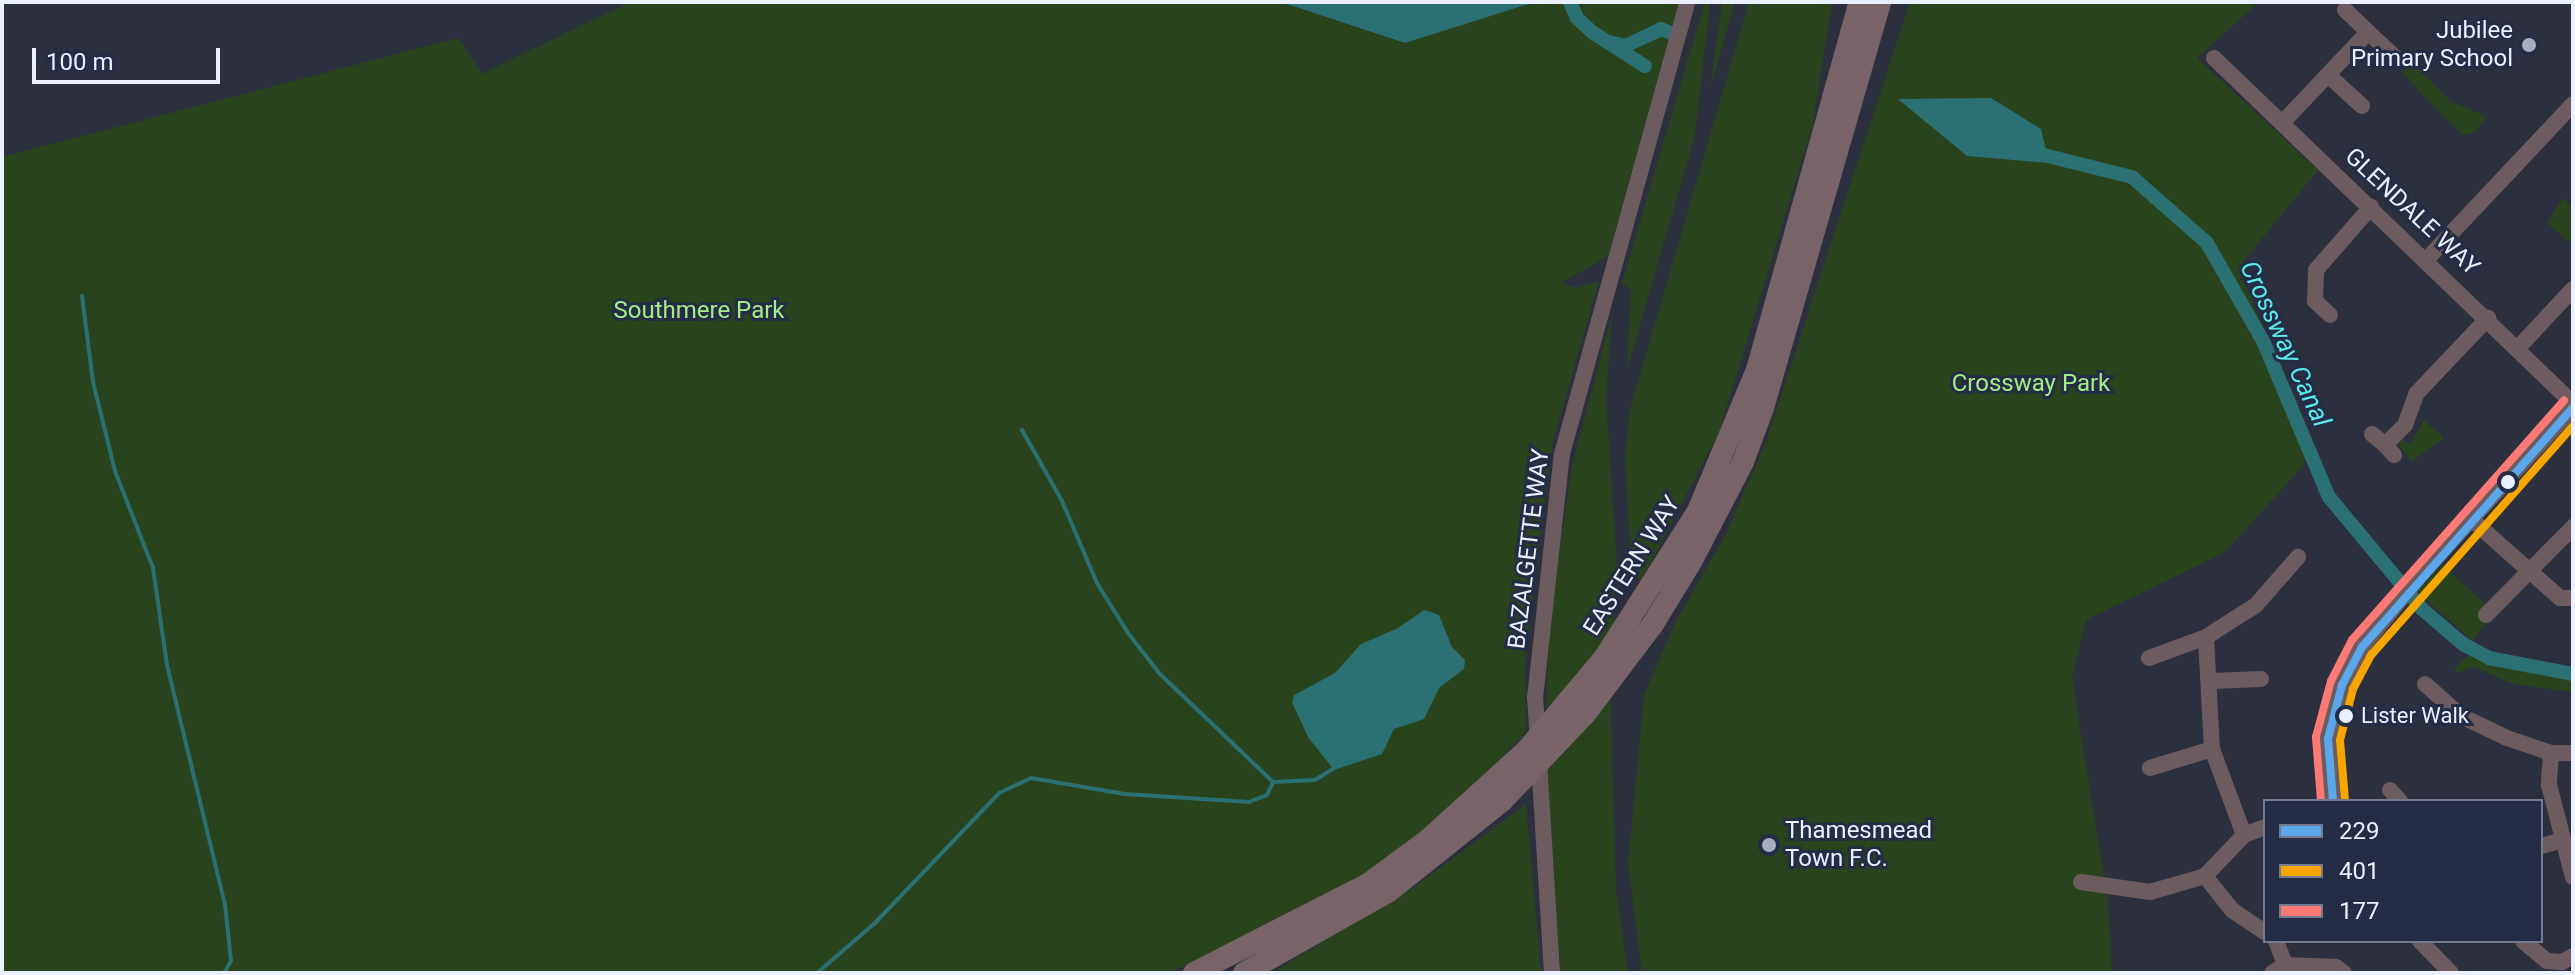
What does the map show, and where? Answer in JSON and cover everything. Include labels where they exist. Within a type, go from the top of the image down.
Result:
[{"type":"main road","points":[[1839,115],[1846,2]]},
{"type":"main road","name":"EASTERN WAY","points":[[1244,973],[1378,888],[1502,801],[1585,714],[1653,624],[1692,560],[1743,462],[1763,408],[1839,115],[1860,2]]},
{"type":"main road","name":"EASTERN WAY","points":[[1194,973],[1378,888],[1527,750],[1605,657],[1698,511],[1757,370],[1839,115],[1880,2]]},
{"type":"main road","points":[[1839,115],[1895,2]]},
{"type":"street","name":"BAZALGETTE WAY","points":[[1552,973],[1535,698],[1562,454],[1687,2]]},
{"type":"street","points":[[2345,10],[2399,61]]},
{"type":"street","points":[[2283,122],[2368,32]]},
{"type":"street","name":"GLENDALE WAY","points":[[2214,58],[2427,259],[2573,405]]},
{"type":"street","points":[[2328,75],[2362,106]]},
{"type":"street","points":[[2427,259],[2573,104]]},
{"type":"street","points":[[2330,315],[2315,301],[2316,270],[2371,207]]},
{"type":"street","points":[[2517,349],[2573,289]]},
{"type":"street","points":[[2384,445],[2405,425],[2416,394],[2488,318]]},
{"type":"street","points":[[2333,799],[2328,739],[2347,675],[2385,615],[2573,405]]},
{"type":"street","points":[[2471,519],[2560,598],[2573,598]]},
{"type":"street","points":[[2486,615],[2573,527]]},
{"type":"street","points":[[2149,658],[2206,637],[2256,605],[2298,557]]},
{"type":"street","points":[[2206,637],[2212,681],[2212,749],[2244,835]]},
{"type":"street","points":[[2212,681],[2261,679]]},
{"type":"street","points":[[2425,684],[2461,716],[2551,753],[2573,753]]},
{"type":"street","points":[[2150,768],[2212,749]]},
{"type":"street","points":[[2551,753],[2549,785],[2573,877]]},
{"type":"street","points":[[2081,882],[2150,892],[2205,876],[2244,835],[2263,828]]},
{"type":"street","points":[[2543,845],[2563,840]]},
{"type":"street","points":[[2205,876],[2232,910],[2263,931]]},
{"type":"street","points":[[2276,943],[2279,969],[2336,967],[2344,973]]},
{"type":"street","points":[[2426,943],[2451,973]]},
{"type":"street","points":[[2525,943],[2547,961],[2562,962],[2573,956]]},
{"type":"green space","name":"Southmere Park","points":[[630,2],[1281,2],[1405,43],[1526,2],[1679,2],[1608,256],[1561,283],[1577,288],[1599,281],[1552,445],[1525,665],[1526,732],[1460,801],[1328,906],[1167,973],[2,973],[2,157],[458,38],[482,74]]},
{"type":"green space","points":[[1705,2],[1710,2],[1695,135],[1627,370],[1631,290],[1622,283]]},
{"type":"green space","points":[[1722,2],[1735,2],[1710,89]]},
{"type":"green space","points":[[1749,2],[1832,2],[1813,124],[1719,432],[1641,581],[1631,569],[1625,458],[1630,409]]},
{"type":"green space","name":"Crossway Park","points":[[1910,2],[2259,2],[2197,58],[2318,170],[2238,268],[2311,440],[2303,466],[2225,552],[2086,620],[2072,678],[2108,902],[2112,973],[1642,973],[1628,864],[1644,695],[1675,623],[1726,534],[1767,439]]},
{"type":"green space","points":[[2412,62],[2450,101],[2487,117],[2476,132],[2462,135],[2432,105],[2403,73]]},
{"type":"green space","points":[[2563,198],[2573,207],[2573,245],[2547,223]]},
{"type":"green space","points":[[1612,314],[1606,399],[1617,566],[1611,712],[1616,890],[1628,973],[1566,973],[1561,970],[1544,796],[1549,623],[1572,466]]},
{"type":"green space","points":[[2424,420],[2444,438],[2412,461],[2399,445],[2402,439],[2410,445]]},
{"type":"green space","points":[[2442,565],[2488,606],[2488,621],[2473,641],[2417,592]]},
{"type":"green space","points":[[2474,651],[2498,665],[2573,680],[2573,692],[2514,684],[2474,667],[2457,673],[2454,668]]},
{"type":"green space","points":[[1526,804],[1541,973],[1271,973],[1413,888]]},
{"type":"shaded area","points":[[1281,2],[1535,2],[1405,43]]},
{"type":"shaded area","points":[[1991,98],[2041,129],[2049,163],[1967,156],[1898,99]]},
{"type":"shaded area","points":[[1424,610],[1439,615],[1452,647],[1465,660],[1464,669],[1439,688],[1424,719],[1394,729],[1382,754],[1334,770],[1308,737],[1292,702],[1294,695],[1335,673],[1361,644],[1398,628]]},
{"type":"waterway","name":"Crossway Canal","points":[[1570,2],[1577,18],[1592,32],[1645,66]]},
{"type":"waterway","points":[[1609,42],[1625,46],[1661,29],[1671,33]]},
{"type":"waterway","name":"Crossway Canal","points":[[2032,152],[2132,177],[2207,243],[2263,341],[2329,497],[2422,609],[2463,644],[2489,658],[2573,674]]},
{"type":"waterway","points":[[82,296],[93,382],[115,471],[153,568],[167,665],[225,904],[231,961],[224,973]]},
{"type":"waterway","points":[[1022,430],[1062,501],[1097,583],[1128,633],[1160,674],[1273,782]]},
{"type":"waterway","points":[[817,973],[874,924],[999,793],[1031,778],[1125,794],[1249,802],[1267,795],[1273,782],[1315,780],[1337,766]]},
{"type":"transit line","name":"177","points":[[2321,799],[2316,737],[2331,681],[2352,640],[2564,400]]},
{"type":"transit line","name":"229","points":[[2333,799],[2328,739],[2342,685],[2362,647],[2573,408]]},
{"type":"transit line","name":"401","points":[[2345,799],[2340,740],[2353,689],[2372,654],[2573,426]]},
{"type":"place","name":"Jubilee Primary School","points":[[2529,45]]},
{"type":"place","name":"Lister Walk","points":[[2346,716]]},
{"type":"place","name":"Thamesmead Town F.C.","points":[[1769,845]]}]
